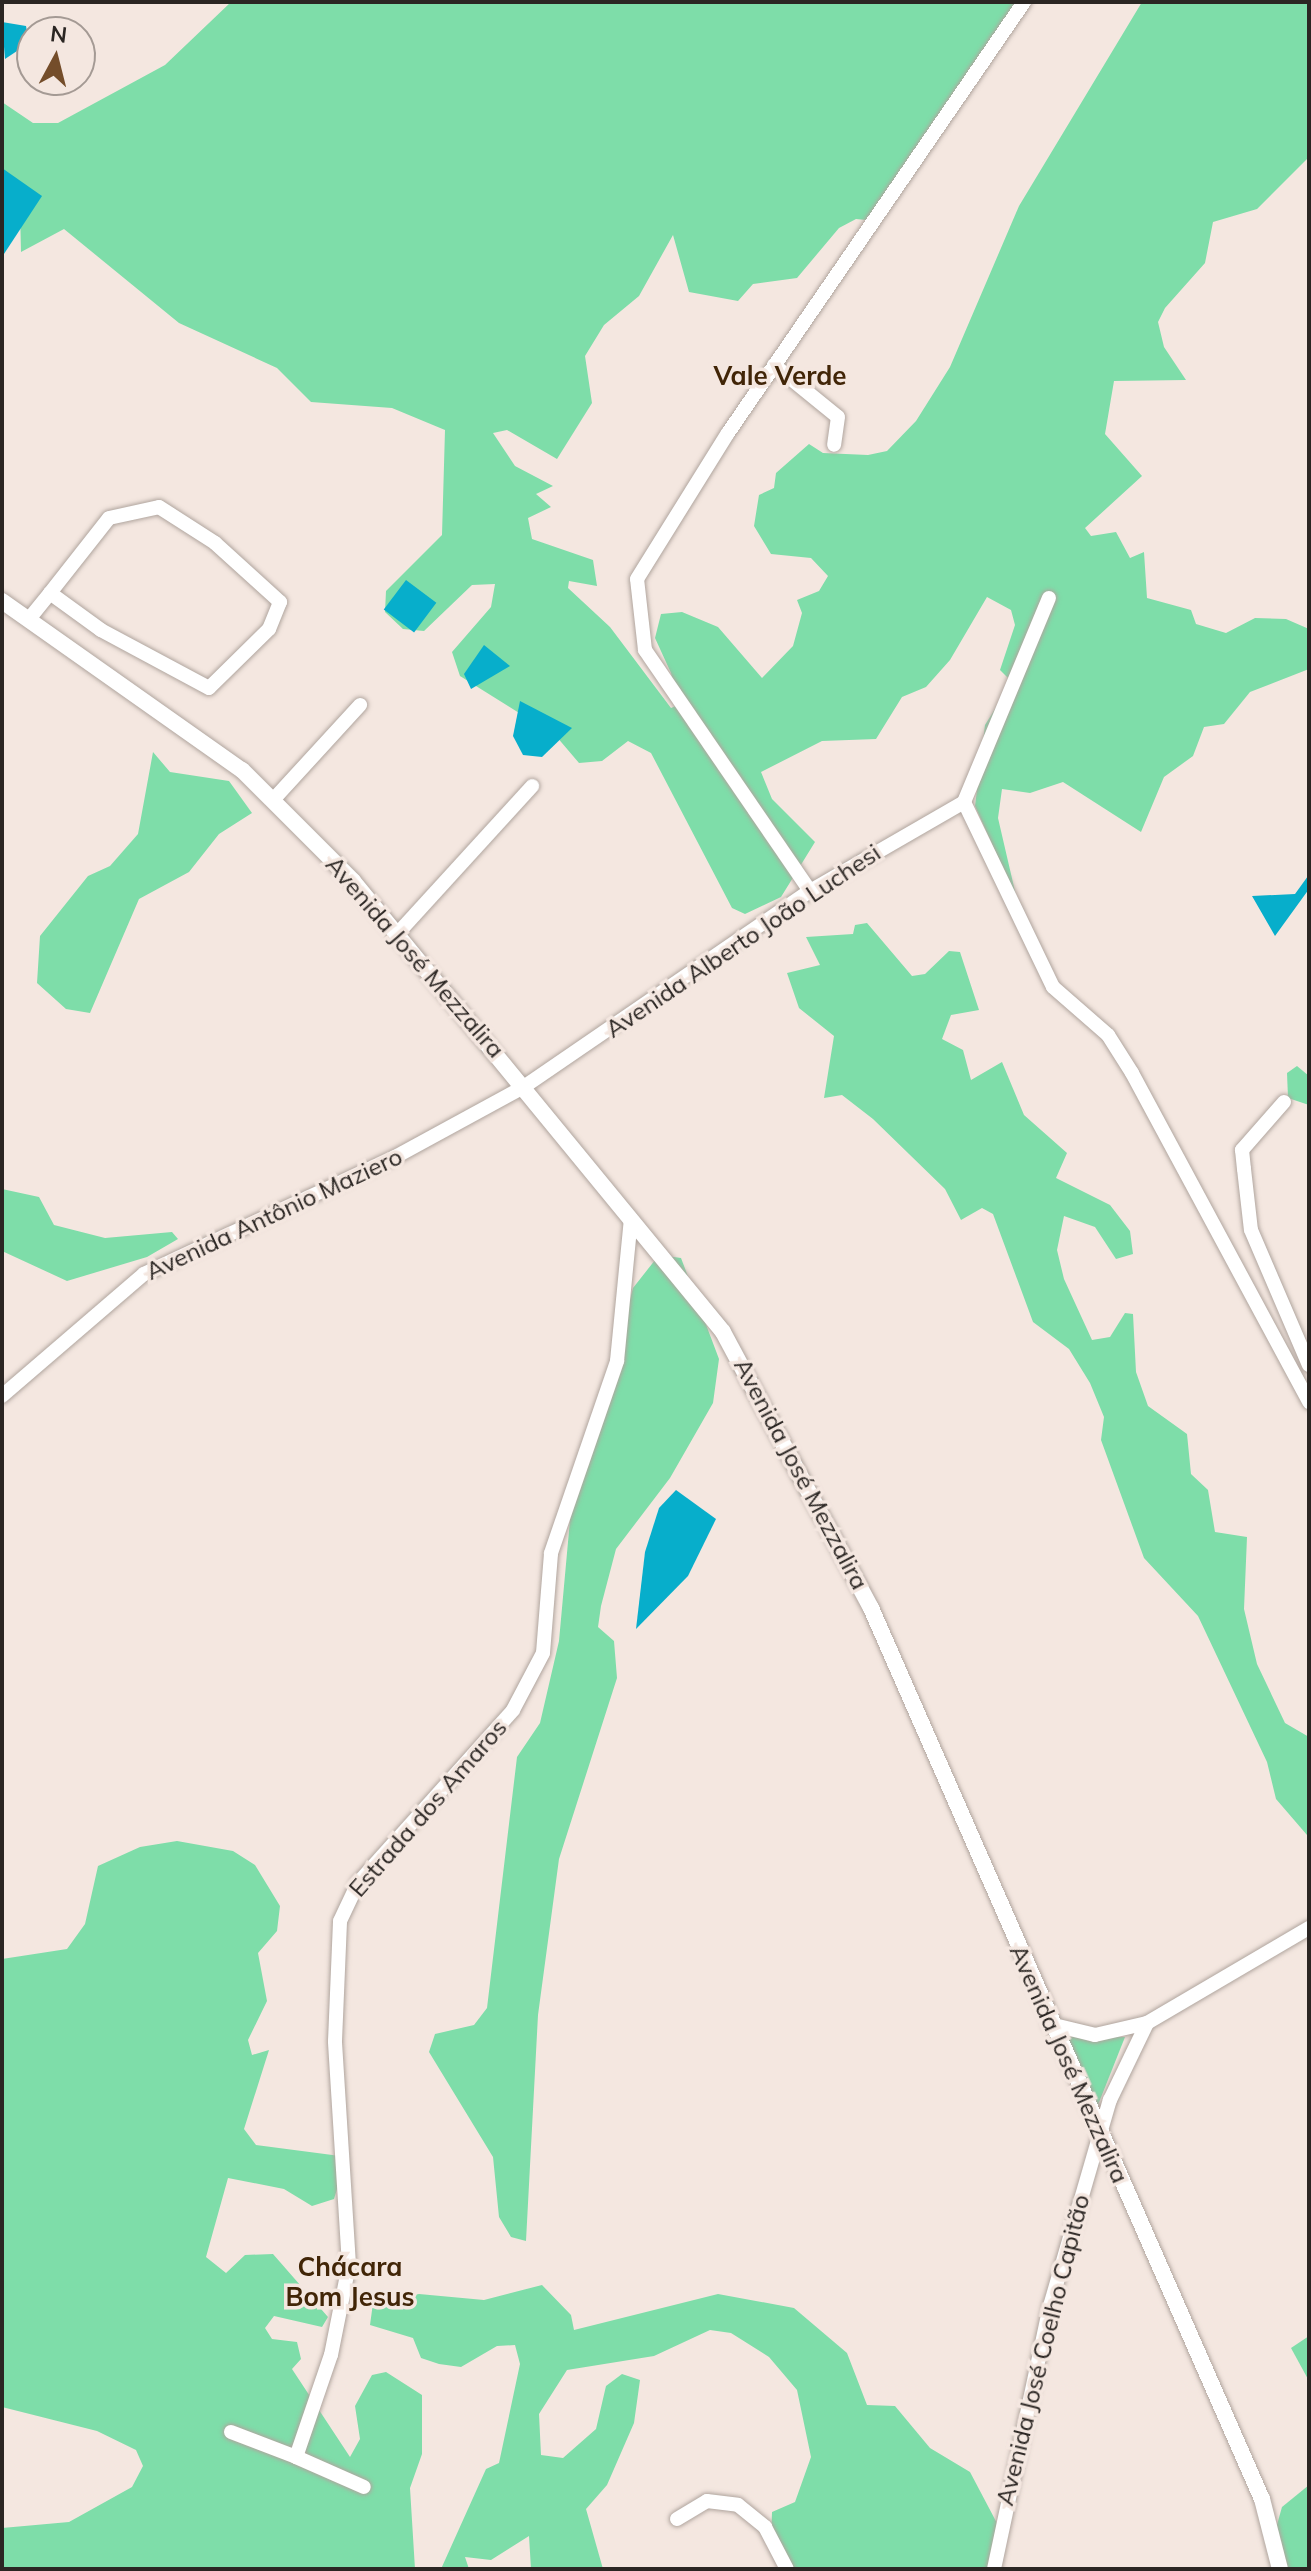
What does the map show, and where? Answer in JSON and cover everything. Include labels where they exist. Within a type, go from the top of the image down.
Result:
[{"type":"main road","name":"Avenida José Mezzalira","points":[[2,601],[194,733],[273,800],[398,933],[723,1332],[794,1456],[871,1608],[1050,2024],[1262,2499],[1280,2569]]},
{"type":"street","points":[[810,891],[670,694],[645,650],[636,610],[642,568],[774,365],[1024,2]]},
{"type":"street","points":[[774,365],[838,417],[834,445]]},
{"type":"street","points":[[29,619],[109,518],[159,507],[215,543],[280,602],[269,629],[209,688],[101,630],[50,593]]},
{"type":"street","points":[[1049,598],[964,802],[1053,987],[1108,1035],[1132,1073],[1309,1402]]},
{"type":"street","points":[[273,800],[360,705]]},
{"type":"street","points":[[398,933],[532,786]]},
{"type":"street","name":"Avenida Alberto João Luchesi","points":[[525,1086],[810,891],[964,802]]},
{"type":"street","name":"Avenida Antônio Maziero","points":[[2,1396],[144,1274],[395,1157],[525,1086]]},
{"type":"street","points":[[1284,1102],[1242,1150],[1251,1230],[1309,1365]]},
{"type":"street","name":"Estrada dos Amaros","points":[[296,2457],[331,2355],[349,2265],[335,2041],[340,1921],[358,1883],[513,1710],[543,1653],[554,1541],[617,1361],[631,1219]]},
{"type":"street","points":[[1050,2024],[1095,2035],[1147,2023],[1309,1928]]},
{"type":"street","name":"Avenida José Coelho Capitão","points":[[994,2569],[1008,2479],[1099,2133],[1147,2023]]},
{"type":"street","points":[[231,2432],[364,2487]]},
{"type":"street","points":[[677,2519],[707,2501],[738,2505],[765,2527],[787,2569]]},
{"type":"green space","points":[[231,2],[1018,2],[876,221],[856,219],[839,228],[797,278],[753,284],[738,301],[689,292],[673,235],[639,296],[604,325],[585,356],[592,403],[557,459],[507,430],[493,433],[515,466],[553,486],[536,494],[551,507],[528,518],[532,539],[593,560],[597,586],[569,581],[568,588],[610,627],[671,708],[678,705],[671,673],[655,638],[661,614],[682,612],[718,627],[762,678],[793,646],[802,613],[797,600],[819,591],[828,576],[811,558],[771,554],[754,526],[759,495],[774,488],[776,473],[809,444],[823,453],[868,455],[887,451],[916,421],[950,367],[1019,206],[1142,2],[1309,2],[1309,157],[1257,209],[1213,222],[1205,263],[1165,308],[1158,322],[1164,347],[1186,380],[1114,381],[1105,434],[1142,476],[1085,528],[1091,536],[1116,532],[1130,558],[1144,552],[1147,598],[1191,610],[1196,624],[1226,633],[1255,618],[1286,619],[1309,629],[1309,669],[1250,692],[1224,724],[1204,727],[1193,756],[1164,777],[1141,832],[1063,782],[1030,793],[1002,789],[998,818],[1017,900],[975,806],[985,725],[1005,693],[1008,678],[1000,670],[1015,625],[1011,610],[987,597],[950,660],[926,687],[902,697],[876,739],[822,741],[761,772],[772,799],[815,842],[781,897],[745,914],[732,908],[651,753],[628,741],[602,761],[579,763],[556,736],[460,676],[452,652],[491,607],[495,584],[472,585],[424,631],[403,629],[385,612],[386,591],[442,535],[445,430],[392,408],[311,402],[277,368],[179,323],[64,229],[21,252],[20,210],[2,177],[2,102],[33,123],[58,123],[165,65]]},
{"type":"green space","points":[[153,752],[170,772],[229,781],[252,813],[219,834],[189,872],[139,899],[90,1013],[66,1009],[37,983],[40,936],[88,876],[110,866],[138,834]]},
{"type":"green space","points":[[867,923],[912,976],[925,974],[949,951],[960,952],[979,1010],[951,1015],[942,1039],[963,1050],[971,1080],[1002,1062],[1024,1115],[1067,1153],[1056,1178],[1110,1205],[1130,1231],[1133,1254],[1116,1259],[1095,1227],[1064,1216],[1057,1250],[1064,1279],[1092,1340],[1110,1337],[1125,1313],[1133,1314],[1136,1372],[1148,1406],[1187,1434],[1191,1474],[1208,1490],[1215,1532],[1247,1537],[1244,1609],[1257,1664],[1285,1723],[1309,1737],[1307,1835],[1276,1799],[1267,1762],[1198,1616],[1144,1558],[1101,1440],[1104,1417],[1090,1383],[1069,1349],[1033,1322],[993,1214],[982,1208],[961,1220],[945,1189],[873,1119],[842,1095],[824,1098],[834,1036],[799,1008],[787,973],[820,965],[806,937],[853,934],[855,925]]},
{"type":"green space","points":[[1297,1066],[1309,1076],[1309,1105],[1288,1098],[1287,1073]]},
{"type":"green space","points":[[2,1189],[39,1197],[54,1225],[105,1238],[172,1232],[178,1239],[147,1257],[67,1281],[2,1251]]},
{"type":"green space","points":[[659,1255],[681,1258],[719,1359],[713,1403],[670,1478],[616,1549],[601,1606],[598,1627],[614,1641],[617,1678],[559,1859],[538,2015],[526,2241],[511,2237],[499,2217],[493,2157],[429,2052],[435,2034],[474,2025],[487,2008],[517,1757],[540,1723],[559,1641],[575,1465],[595,1431],[633,1288]]},
{"type":"green space","points":[[177,1841],[233,1851],[255,1865],[280,1906],[277,1931],[258,1953],[267,2001],[248,2040],[252,2055],[269,2050],[244,2129],[256,2145],[340,2156],[342,2173],[334,2199],[312,2206],[284,2189],[228,2178],[206,2257],[226,2273],[245,2255],[273,2254],[328,2317],[322,2327],[274,2316],[265,2328],[272,2339],[297,2342],[301,2359],[292,2369],[350,2457],[360,2439],[355,2406],[372,2375],[386,2372],[422,2395],[422,2454],[410,2488],[415,2569],[2,2569],[2,2528],[69,2522],[132,2487],[143,2466],[136,2450],[97,2431],[2,2407],[2,1959],[67,1949],[85,1924],[98,1866],[140,1847]]},
{"type":"green space","points":[[1067,2037],[1125,2037],[1096,2110]]},
{"type":"green space","points":[[542,2285],[571,2315],[574,2330],[718,2294],[794,2308],[847,2353],[867,2405],[895,2406],[930,2448],[970,2472],[999,2527],[995,2569],[781,2569],[771,2541],[772,2512],[795,2502],[811,2457],[797,2390],[769,2357],[731,2333],[710,2330],[654,2356],[567,2370],[539,2414],[541,2455],[563,2458],[596,2429],[606,2386],[622,2374],[640,2380],[634,2423],[607,2485],[586,2509],[603,2569],[531,2569],[529,2536],[491,2560],[465,2557],[469,2569],[441,2569],[486,2469],[499,2463],[520,2364],[515,2345],[497,2346],[461,2367],[421,2358],[413,2338],[370,2325],[373,2303],[419,2294],[484,2300]]},
{"type":"green space","points":[[1309,2336],[1309,2381],[1291,2348]]},
{"type":"green space","points":[[1309,2485],[1309,2569],[1275,2569],[1271,2546],[1282,2507]]},
{"type":"water","points":[[2,22],[16,24],[16,52],[5,59]]},
{"type":"water","points":[[2,168],[42,196],[2,257]]},
{"type":"water","points":[[406,580],[436,603],[414,632],[384,610]]},
{"type":"water","points":[[484,645],[510,666],[471,689],[464,674]]},
{"type":"water","points":[[520,701],[572,728],[542,757],[523,755],[513,736]]},
{"type":"water","points":[[1308,876],[1309,889],[1275,936],[1252,896],[1295,894]]},
{"type":"water","points":[[676,1490],[716,1519],[688,1576],[636,1629],[645,1552],[659,1508]]},
{"type":"district","name":"Vale Verde","points":[[780,376]]},
{"type":"district","name":"Chácara Bom Jesus","points":[[350,2282]]}]
